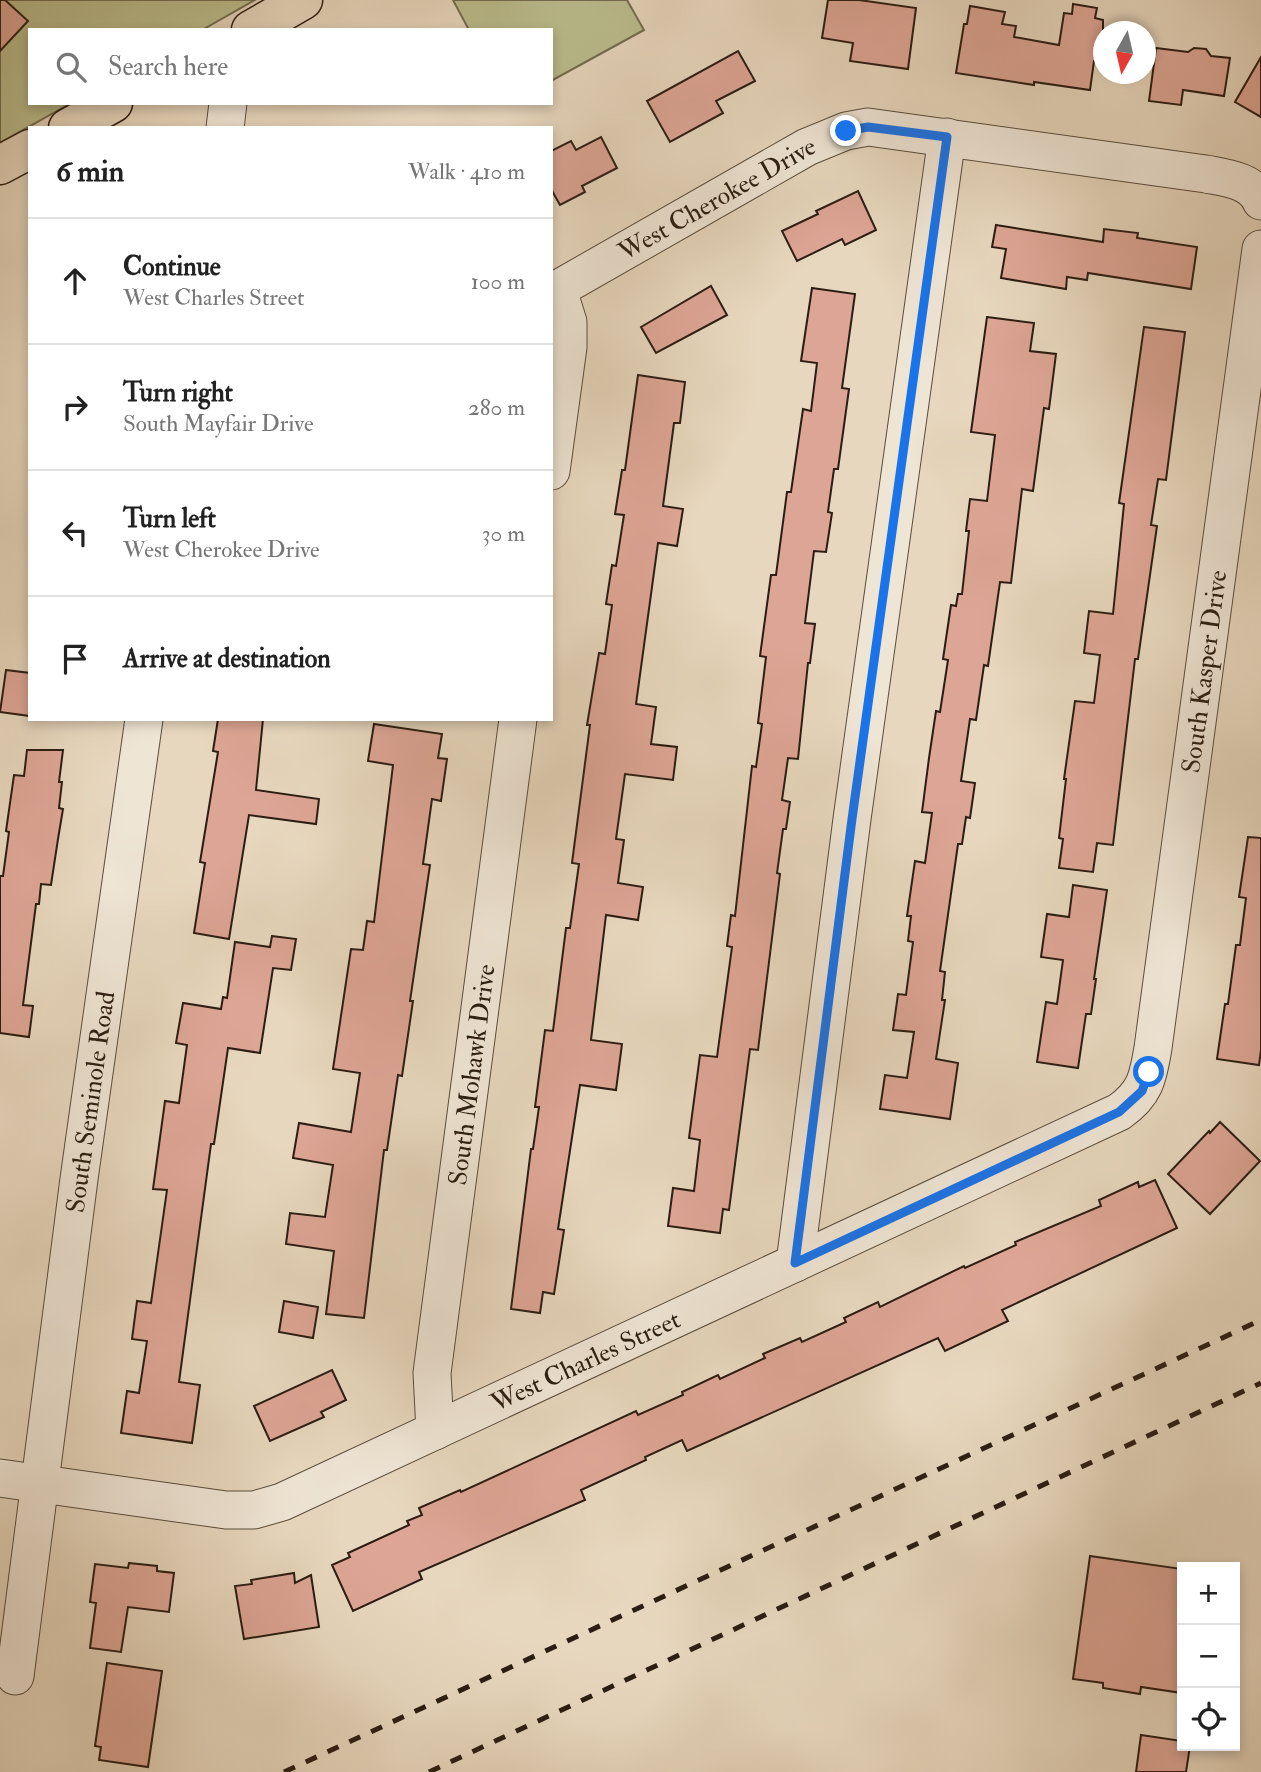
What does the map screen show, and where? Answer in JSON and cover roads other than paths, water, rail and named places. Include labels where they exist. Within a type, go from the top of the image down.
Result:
[{"type":"main road","points":[[254,28],[303,0]]},
{"type":"main road","points":[[72,126],[109,105]]},
{"type":"main road","points":[[0,165],[28,150]]},
{"type":"street","points":[[225,126],[228,105]]},
{"type":"street","name":"West Cherokee Drive","points":[[555,292],[807,147],[846,131],[868,127],[1206,174],[1243,183],[1260,199]]},
{"type":"street","points":[[795,1263],[850,833],[947,137]]},
{"type":"street","name":"South Kasper Drive","points":[[1142,1091],[1153,1048],[1261,249]]},
{"type":"street","points":[[553,456],[568,347],[568,322],[555,292]]},
{"type":"street","name":"South Seminole Road","points":[[15,1676],[77,1193],[144,721]]},
{"type":"street","name":"South Mohawk Drive","points":[[435,1431],[432,1373],[518,721]]},
{"type":"street","name":"West Charles Street","points":[[0,1478],[226,1510],[254,1510],[282,1502],[1119,1112],[1142,1091]]},
{"type":"railway","points":[[284,1772],[1261,1320]]},
{"type":"railway","points":[[429,1772],[1261,1383]]}]
